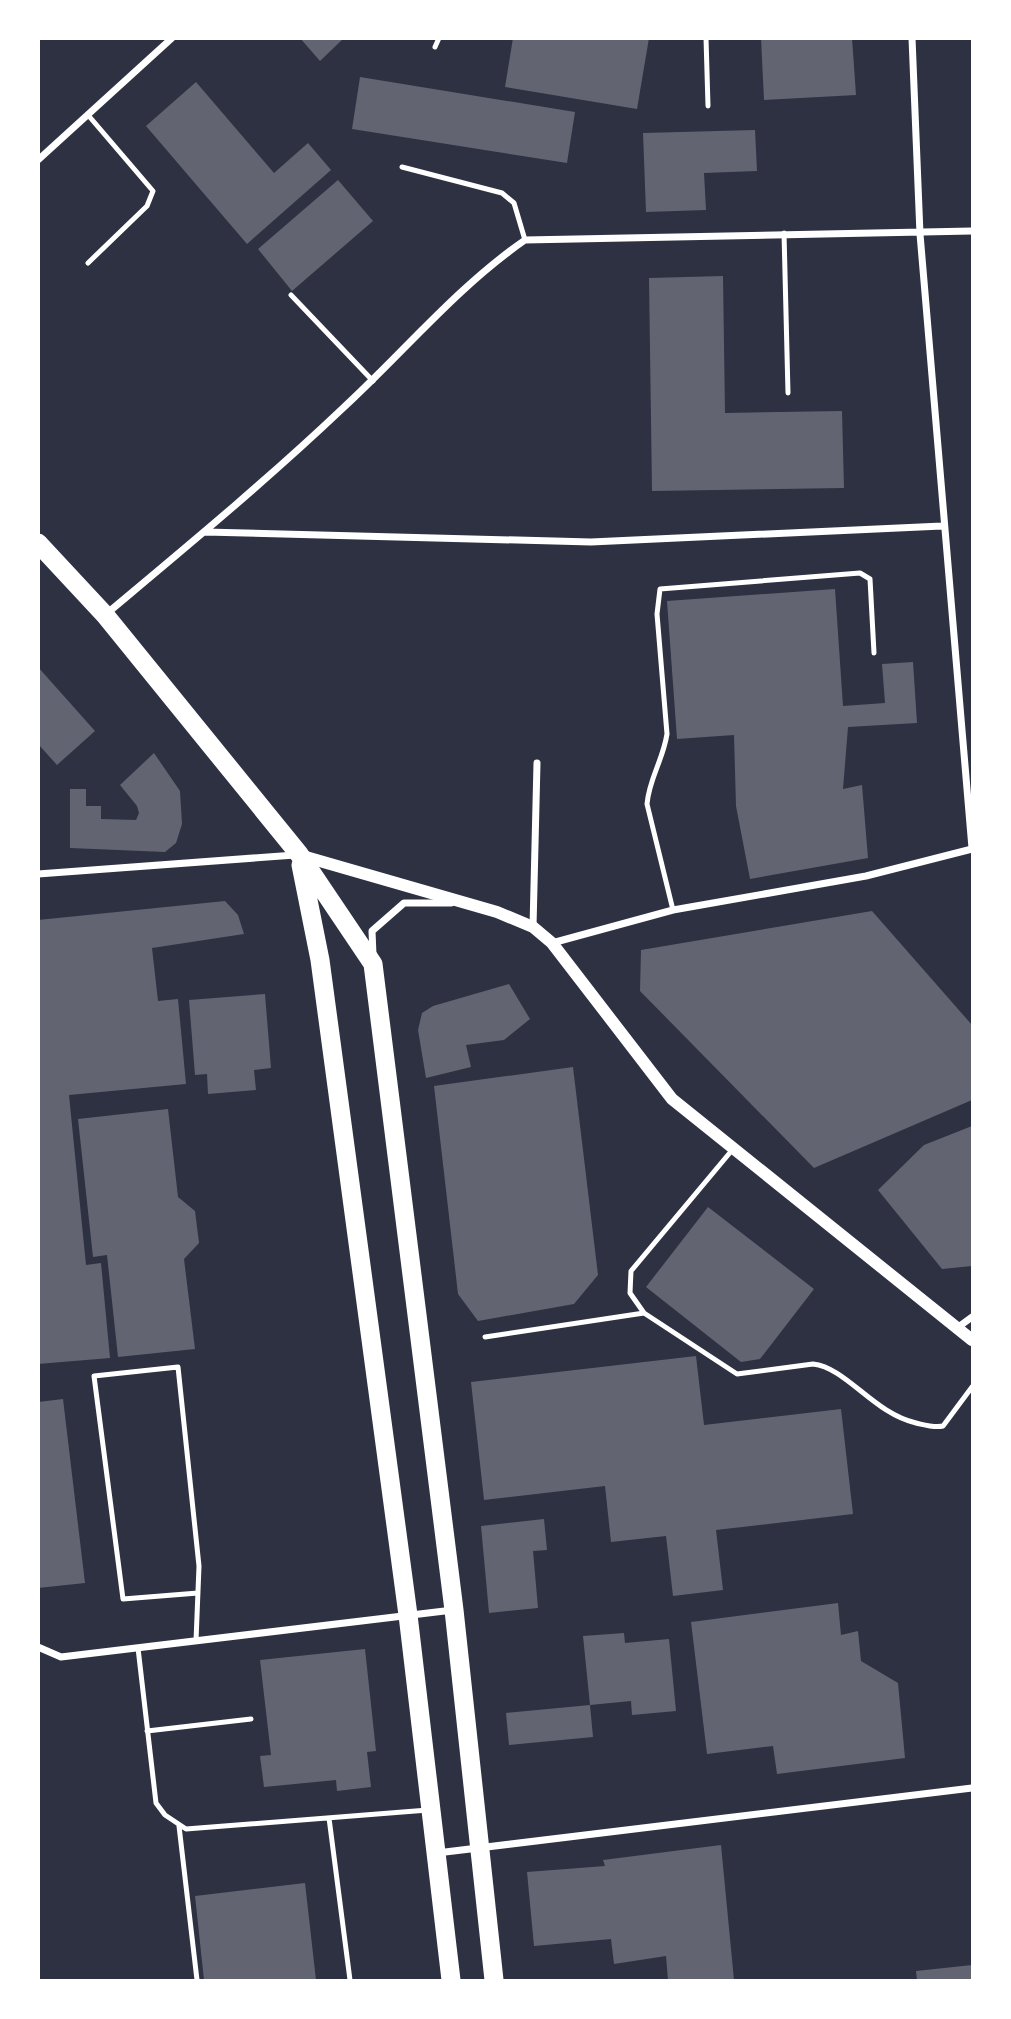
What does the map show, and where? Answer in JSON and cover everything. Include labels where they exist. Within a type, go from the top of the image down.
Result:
[{"type":"highway","points":[[38,543],[104,615],[299,855],[373,964],[454,1609],[494,1980]]},
{"type":"highway","points":[[299,855],[320,960],[408,1615],[451,1980]]},
{"type":"street","points":[[38,160],[172,38]]},
{"type":"street","points":[[552,943],[673,910],[866,876],[972,848],[942,526],[920,234],[912,38]]},
{"type":"street","points":[[104,615],[204,532],[373,381],[444,306],[493,262],[525,240],[972,231]]},
{"type":"street","points":[[204,532],[591,542],[942,526]]},
{"type":"street","points":[[533,927],[537,763]]},
{"type":"street","points":[[38,874],[299,855],[469,904],[533,927],[552,943],[672,1099],[972,1340]]},
{"type":"street","points":[[373,964],[372,931],[404,902],[469,904]]},
{"type":"street","points":[[957,1328],[972,1317]]},
{"type":"street","points":[[38,1647],[61,1657],[454,1609]]},
{"type":"street","points":[[436,1853],[972,1788]]},
{"type":"lane","points":[[435,47],[439,38]]},
{"type":"lane","points":[[706,38],[708,106]]},
{"type":"lane","points":[[88,115],[153,191],[147,206],[88,263]]},
{"type":"lane","points":[[402,167],[502,193],[514,203],[525,240]]},
{"type":"lane","points":[[784,233],[788,393]]},
{"type":"lane","points":[[291,295],[373,381]]},
{"type":"lane","points":[[673,910],[647,804],[648,787],[664,752],[667,734],[657,614],[660,589],[860,573],[870,579],[874,653]]},
{"type":"lane","points":[[733,1149],[631,1271],[630,1293],[644,1313],[737,1374],[813,1364],[824,1365],[875,1405],[899,1419],[929,1426],[943,1426],[972,1387]]},
{"type":"lane","points":[[485,1337],[644,1313]]},
{"type":"lane","points":[[196,1641],[198,1593],[199,1566],[178,1367],[94,1376],[123,1599],[198,1593]]},
{"type":"lane","points":[[138,1648],[156,1803],[179,1826],[186,1829],[431,1810]]},
{"type":"lane","points":[[147,1731],[251,1719]]},
{"type":"lane","points":[[329,1818],[350,1980]]},
{"type":"lane","points":[[179,1826],[197,1980]]},
{"type":"building","points":[[300,38],[344,38],[320,61]]},
{"type":"building","points":[[513,38],[649,38],[637,109],[505,87]]},
{"type":"building","points":[[761,38],[852,38],[856,95],[764,100]]},
{"type":"building","points":[[360,77],[575,112],[567,163],[352,129]]},
{"type":"building","points":[[196,82],[274,173],[308,143],[331,170],[247,244],[146,126]]},
{"type":"building","points":[[755,130],[757,171],[704,173],[706,210],[646,212],[643,133]]},
{"type":"building","points":[[338,180],[373,221],[292,291],[258,249]]},
{"type":"building","points":[[723,276],[725,413],[842,411],[844,488],[652,491],[649,278]]},
{"type":"building","points":[[835,589],[843,706],[885,703],[882,664],[913,662],[917,723],[848,727],[843,789],[862,785],[868,858],[750,879],[736,806],[734,735],[677,739],[667,601]]},
{"type":"building","points":[[38,667],[95,731],[57,765],[38,744]]},
{"type":"building","points":[[154,753],[180,791],[182,824],[176,843],[165,852],[70,848],[70,789],[86,789],[86,806],[101,806],[101,819],[136,820],[139,813],[137,806],[120,785]]},
{"type":"building","points":[[225,901],[238,915],[244,934],[152,948],[158,1001],[178,999],[186,1084],[69,1095],[86,1265],[101,1263],[110,1358],[38,1364],[38,920]]},
{"type":"building","points":[[872,911],[972,1025],[972,1100],[814,1168],[640,991],[641,950]]},
{"type":"building","points":[[509,984],[530,1019],[504,1040],[466,1045],[471,1067],[426,1078],[418,1030],[422,1013],[433,1006]]},
{"type":"building","points":[[265,994],[271,1068],[254,1070],[256,1090],[208,1094],[207,1074],[195,1075],[189,1000]]},
{"type":"building","points":[[573,1067],[598,1275],[574,1304],[478,1321],[458,1294],[434,1086]]},
{"type":"building","points":[[168,1109],[178,1197],[195,1211],[199,1243],[184,1259],[195,1349],[118,1357],[107,1255],[93,1257],[78,1119]]},
{"type":"building","points":[[972,1126],[972,1266],[942,1269],[878,1190],[924,1145]]},
{"type":"building","points":[[708,1207],[814,1289],[760,1359],[741,1362],[646,1287]]},
{"type":"building","points":[[696,1356],[704,1425],[841,1409],[853,1514],[716,1530],[723,1590],[673,1596],[666,1536],[611,1542],[605,1486],[484,1500],[471,1382]]},
{"type":"building","points":[[63,1399],[85,1583],[38,1588],[38,1402]]},
{"type":"building","points":[[544,1519],[547,1550],[533,1551],[538,1608],[489,1613],[481,1526]]},
{"type":"building","points":[[838,1603],[841,1635],[858,1631],[861,1661],[898,1683],[905,1758],[777,1774],[773,1746],[707,1754],[691,1622]]},
{"type":"building","points":[[624,1633],[625,1643],[669,1639],[676,1711],[632,1715],[631,1701],[590,1705],[583,1636]]},
{"type":"building","points":[[365,1649],[376,1751],[367,1752],[371,1787],[337,1791],[336,1780],[264,1787],[260,1756],[271,1755],[260,1660]]},
{"type":"building","points":[[590,1705],[593,1737],[509,1745],[506,1713]]},
{"type":"building","points":[[721,1845],[734,1980],[668,1980],[666,1956],[614,1964],[611,1939],[534,1946],[527,1872],[605,1866],[603,1860]]},
{"type":"building","points":[[305,1883],[316,1980],[204,1980],[195,1896]]},
{"type":"building","points":[[972,1965],[972,1980],[917,1980],[916,1971]]}]
